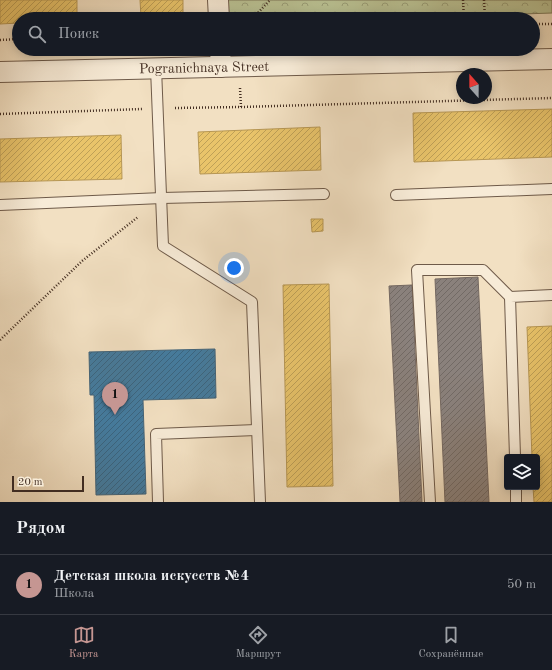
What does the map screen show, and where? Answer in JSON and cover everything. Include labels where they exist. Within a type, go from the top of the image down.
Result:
[{"type":"street","points":[[218,0],[219,12]]},
{"type":"street","name":"Pogranichnaya Street","points":[[0,72],[156,68],[220,58],[552,59]]},
{"type":"lane","points":[[156,68],[163,246],[252,302],[260,502]]},
{"type":"lane","points":[[396,196],[552,189]]},
{"type":"lane","points":[[0,205],[162,198],[324,194]]},
{"type":"lane","points":[[430,502],[417,270],[483,270],[510,297],[515,454]]},
{"type":"lane","points":[[510,297],[552,295]]},
{"type":"lane","points":[[158,502],[156,434],[257,430]]},
{"type":"lane","points":[[516,490],[516,502]]},
{"type":"path","points":[[259,12],[270,0]]},
{"type":"path","points":[[463,0],[464,12]]},
{"type":"path","points":[[484,0],[485,12]]},
{"type":"path","points":[[540,24],[552,24]]},
{"type":"path","points":[[0,40],[12,39]]},
{"type":"path","points":[[0,114],[158,108],[552,98]]},
{"type":"path","points":[[0,340],[82,261],[162,198]]},
{"type":"green space","points":[[226,0],[552,0],[552,13],[227,12]]},
{"type":"building: Жильё","points":[[0,0],[77,0],[77,12],[12,12],[12,23],[0,24]]},
{"type":"building: Жильё","points":[[140,0],[183,0],[183,12],[141,12]]},
{"type":"building: Жильё","points":[[552,109],[552,157],[414,162],[413,113]]},
{"type":"building: Жильё","points":[[320,127],[321,170],[200,174],[198,132]]},
{"type":"building: Жильё","points":[[121,135],[122,179],[0,182],[0,139]]},
{"type":"building: Жильё","points":[[311,219],[323,219],[323,231],[312,232]]},
{"type":"building: Жильё","points":[[329,284],[333,486],[287,487],[283,285]]},
{"type":"building: Жильё","points":[[552,326],[552,502],[534,502],[533,490],[540,490],[540,454],[532,454],[527,327]]},
{"type":"building: Учреждения","points":[[215,349],[216,398],[143,400],[146,494],[96,495],[94,395],[90,395],[89,352]]},
{"type":"building: Промзона","points":[[478,277],[489,502],[445,502],[435,279]]},
{"type":"building: Промзона","points":[[412,285],[422,502],[400,502],[389,286]]},
{"type":"place","name":"Детская школа искусств №4","points":[[115,415]]}]
